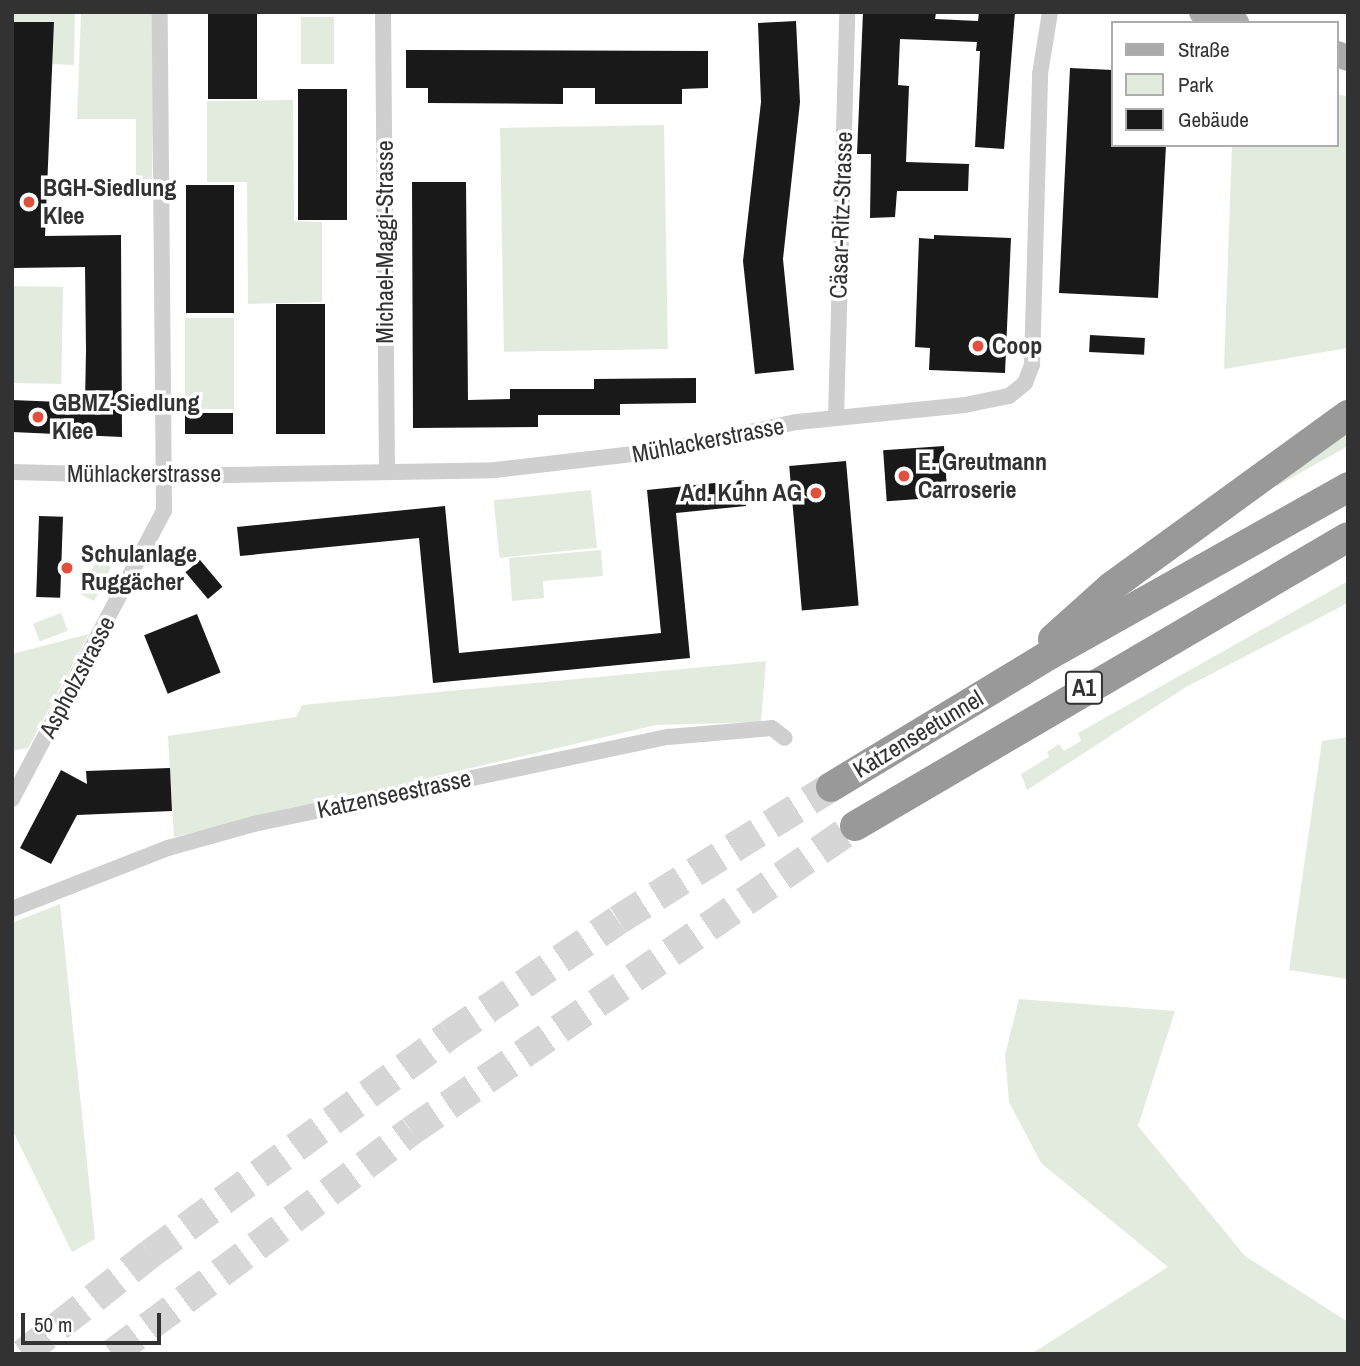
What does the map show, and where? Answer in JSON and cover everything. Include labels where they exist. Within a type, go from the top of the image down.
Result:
[{"type":"highway","points":[[1006,681],[1111,587],[1348,415]]},
{"type":"highway","name":"A1","points":[[1006,681],[1348,486]]},
{"type":"highway","name":"A1","points":[[855,826],[1348,537]]},
{"type":"highway","points":[[1316,555],[1348,547]]},
{"type":"highway","name":"Katzenseetunnel","points":[[831,787],[1006,681]]},
{"type":"main road","points":[[1202,12],[1230,21]]},
{"type":"street","name":"Aspholzstrasse","points":[[12,799],[164,511],[166,476],[160,12]]},
{"type":"street","name":"Michael-Maggi-Strasse","points":[[383,12],[387,471]]},
{"type":"street","name":"Cäsar-Ritz-Strasse","points":[[836,418],[846,12]]},
{"type":"street","name":"Mühlackerstrasse","points":[[12,472],[166,476],[569,464],[836,418],[980,404],[1009,396],[1025,383],[1032,365],[1040,74],[1050,12]]},
{"type":"street","name":"Katzenseestrasse","points":[[12,909],[168,848],[254,824],[668,737],[759,728],[772,729],[785,738]]},
{"type":"green space","points":[[12,12],[75,12],[74,65],[52,64],[54,22],[12,22]]},
{"type":"green space","points":[[81,12],[155,12],[152,179],[136,179],[136,119],[77,119]]},
{"type":"green space","points":[[301,17],[334,17],[334,64],[301,64]]},
{"type":"green space","points":[[1339,95],[1348,97],[1348,348],[1224,369],[1232,147],[1339,147]]},
{"type":"green space","points":[[293,100],[294,221],[322,222],[322,302],[248,304],[247,182],[207,182],[207,101]]},
{"type":"green space","points":[[664,125],[668,349],[504,352],[500,128]]},
{"type":"green space","points":[[12,286],[63,287],[61,384],[12,383]]},
{"type":"green space","points":[[185,318],[234,318],[234,409],[185,409]]},
{"type":"green space","points":[[1348,432],[1348,446],[1277,486],[1276,484]]},
{"type":"green space","points":[[591,490],[597,548],[500,558],[494,500]]},
{"type":"green space","points":[[601,550],[603,576],[543,581],[544,598],[512,601],[509,558]]},
{"type":"green space","points":[[97,560],[111,567],[94,601],[80,594]]},
{"type":"green space","points":[[1348,581],[1348,603],[1186,687],[1027,790],[1021,774],[1049,757],[1047,752],[1059,744],[1064,751],[1081,741],[1078,733]]},
{"type":"green space","points":[[61,613],[68,631],[40,641],[33,624]]},
{"type":"green space","points":[[89,634],[28,748],[12,751],[12,654]]},
{"type":"green space","points":[[766,661],[761,722],[656,725],[174,837],[168,736],[296,717],[302,705]]},
{"type":"green space","points":[[1348,737],[1348,979],[1289,970],[1322,741]]},
{"type":"green space","points":[[60,904],[95,1239],[72,1252],[12,1129],[12,923]]},
{"type":"green space","points":[[1019,999],[1175,1011],[1138,1126],[1245,1256],[1348,1322],[1348,1354],[1031,1354],[1168,1267],[1041,1163],[1009,1102],[1005,1055]]},
{"type":"building","points":[[208,12],[257,12],[257,99],[208,99]]},
{"type":"building","points":[[863,12],[936,13],[935,19],[978,21],[979,12],[1015,12],[1004,149],[975,147],[980,51],[976,51],[977,42],[900,39],[898,85],[909,86],[906,162],[969,164],[968,191],[897,191],[895,217],[870,218],[871,154],[857,154]]},
{"type":"building","points":[[796,21],[800,102],[783,259],[794,370],[755,374],[743,261],[761,102],[758,23]]},
{"type":"building","name":"BGH-Siedlung Klee","points":[[12,22],[54,22],[45,236],[121,235],[122,437],[12,432],[12,400],[85,403],[86,350],[85,267],[12,268]]},
{"type":"building","points":[[406,50],[708,51],[708,88],[682,89],[682,104],[595,104],[595,88],[563,88],[563,104],[428,103],[428,88],[406,88]]},
{"type":"building","points":[[1070,68],[1112,70],[1112,147],[1166,147],[1158,298],[1059,293]]},
{"type":"building","points":[[298,89],[347,89],[347,220],[298,220]]},
{"type":"building","points":[[412,182],[466,182],[468,400],[510,399],[510,389],[594,389],[594,379],[696,378],[696,403],[620,404],[620,415],[538,415],[538,427],[413,428]]},
{"type":"building","points":[[186,185],[234,185],[234,313],[186,313]]},
{"type":"building","points":[[934,235],[1011,238],[1005,373],[929,370],[930,348],[915,347],[919,238],[934,239]]},
{"type":"building","points":[[276,304],[325,304],[325,434],[276,434]]},
{"type":"building","points":[[1090,335],[1145,338],[1144,355],[1089,352]]},
{"type":"building","points":[[185,413],[233,413],[233,434],[185,434]]},
{"type":"building","points":[[944,446],[948,497],[887,501],[883,450]]},
{"type":"building","points":[[846,461],[859,605],[802,610],[789,466]]},
{"type":"building","points":[[744,480],[746,506],[676,513],[690,658],[433,683],[419,538],[240,556],[237,527],[445,506],[459,653],[661,633],[647,490]]},
{"type":"building","points":[[39,516],[63,517],[60,598],[36,597]]},
{"type":"building","points":[[200,560],[222,587],[208,599],[185,572]]},
{"type":"building","points":[[197,614],[221,672],[168,694],[144,635]]},
{"type":"building","points":[[170,768],[172,811],[77,815],[51,864],[20,848],[61,770],[87,784],[86,771]]},
{"type":"tunnel","points":[[23,1354],[150,1254],[449,1035],[618,920],[831,787]]},
{"type":"tunnel","points":[[112,1354],[411,1131],[855,826]]},
{"type":"place","name":"BGH-Siedlung Klee","points":[[29,202]]},
{"type":"place","name":"Coop","points":[[978,346]]},
{"type":"place","name":"GBMZ-Siedlung Klee","points":[[38,417]]},
{"type":"place","name":"E. Greutmann Carroserie","points":[[904,476]]},
{"type":"place","name":"Ad. Kuhn AG","points":[[816,493]]},
{"type":"place","name":"Schulanlage Ruggächer","points":[[67,568]]}]
